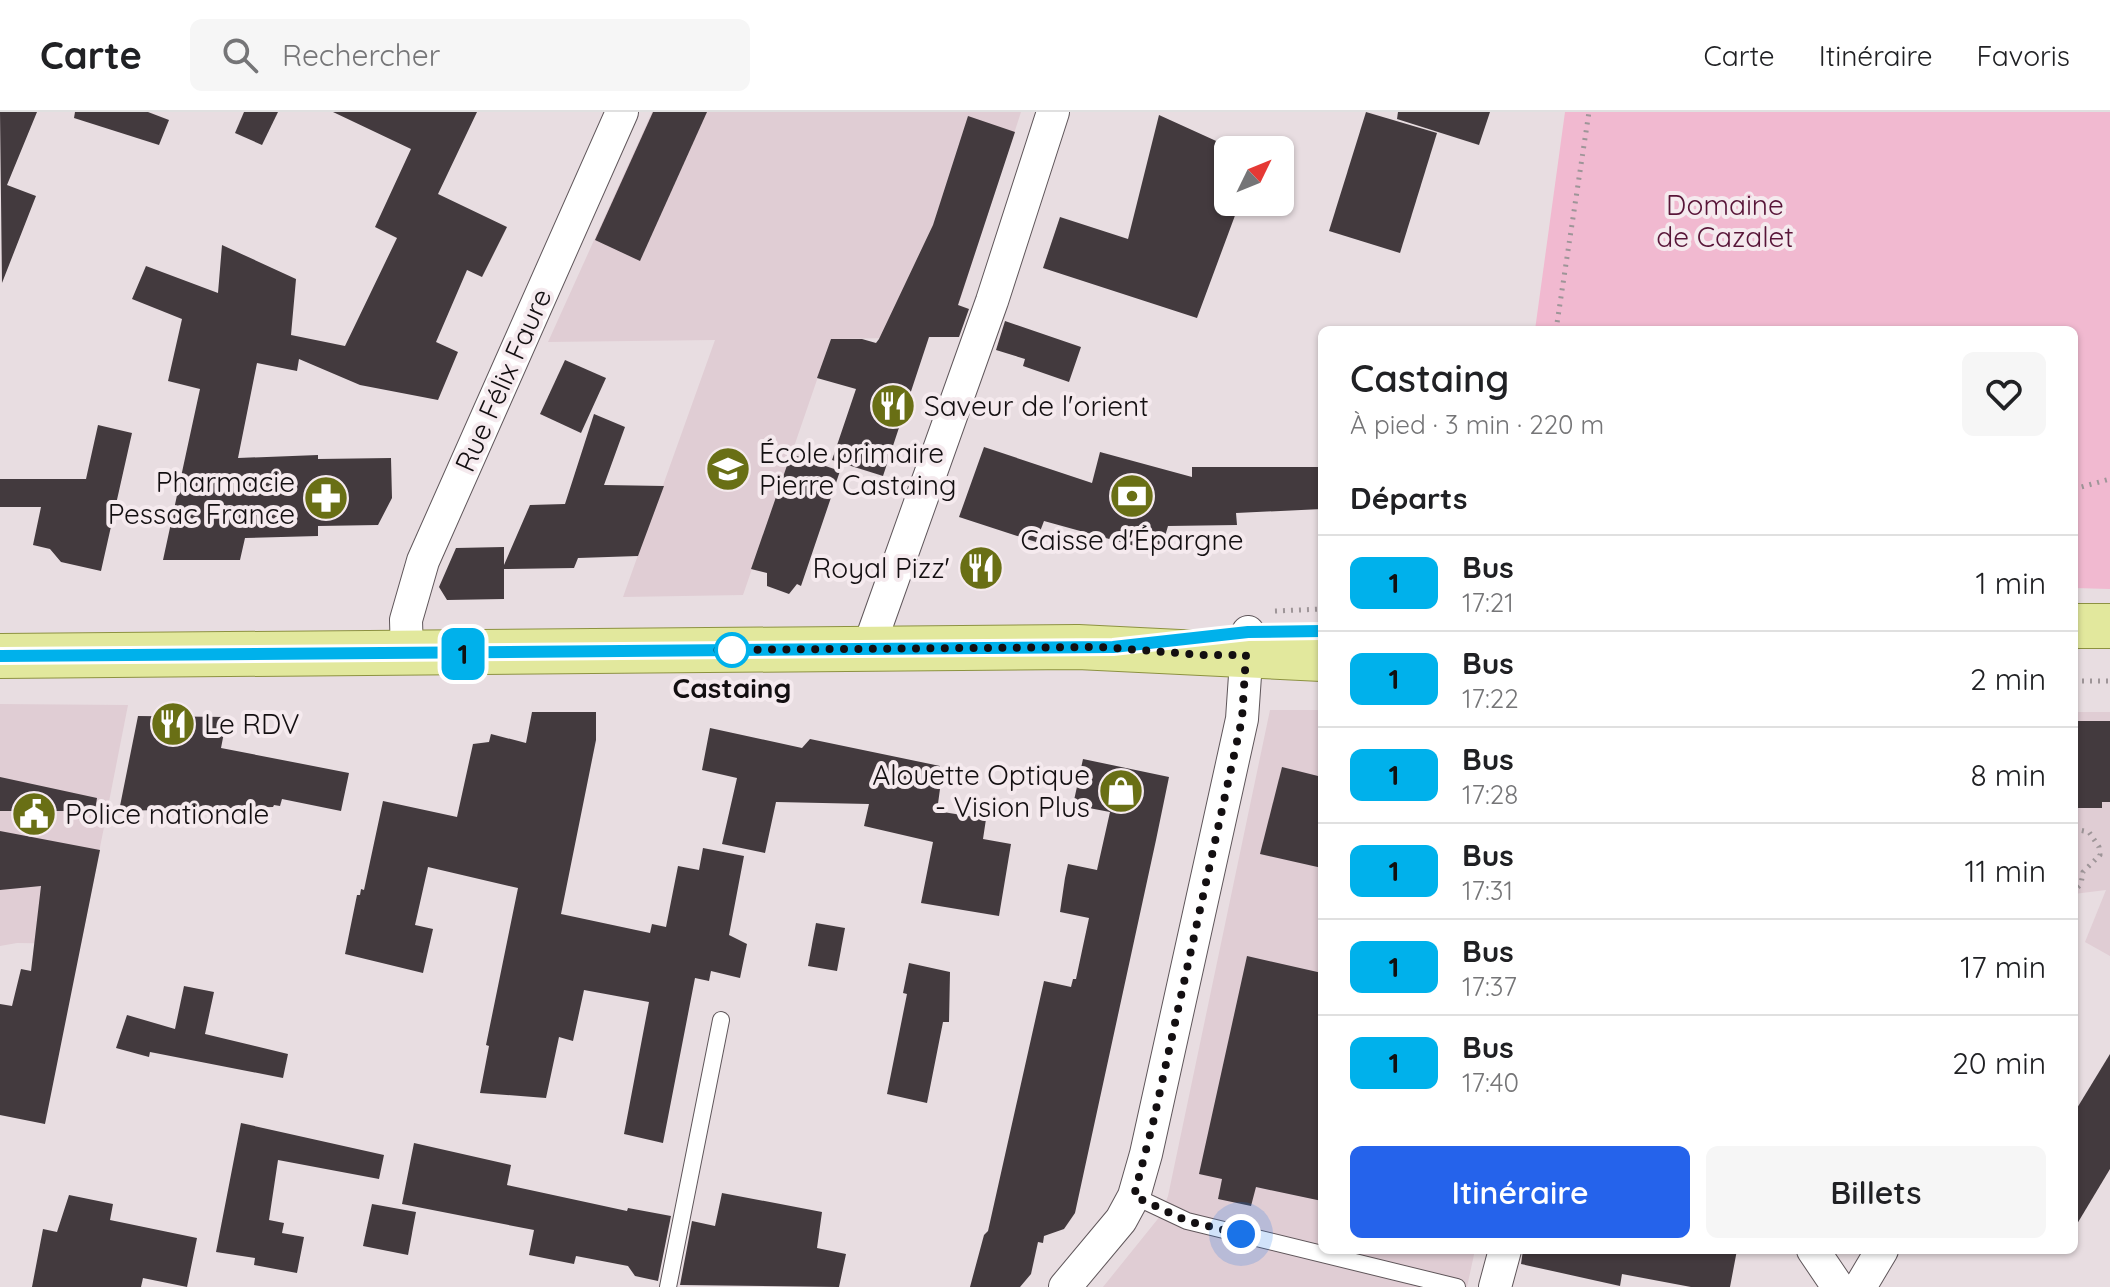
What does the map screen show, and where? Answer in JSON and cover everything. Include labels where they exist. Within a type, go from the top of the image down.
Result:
[{"type":"main road","points":[[2078,626],[2110,626]]},
{"type":"main road","points":[[0,656],[1113,647],[1203,655],[1318,632]]},
{"type":"main road","points":[[1247,644],[1318,658]]},
{"type":"main road","points":[[2078,655],[2110,655]]},
{"type":"street","name":"Rue Félix Faure","points":[[407,654],[406,620],[423,561],[622,112]]},
{"type":"street","points":[[868,649],[992,301],[1053,112]]},
{"type":"street","points":[[1065,1287],[1121,1220],[1134,1196],[1153,1123],[1242,719],[1247,644]]},
{"type":"street","points":[[1495,1287],[1504,1254]]},
{"type":"street","points":[[1816,1254],[1838,1287]]},
{"type":"street","points":[[1860,1287],[1880,1254]]},
{"type":"lane","points":[[668,1287],[721,1020]]},
{"type":"lane","points":[[1134,1196],[1187,1221],[1318,1253]]},
{"type":"lane","points":[[1322,1254],[1457,1287]]},
{"type":"path","points":[[1557,326],[1589,112]]},
{"type":"path","points":[[2078,488],[2110,479]]},
{"type":"path","points":[[2078,681],[2110,681]]},
{"type":"path","points":[[2078,830],[2089,832],[2099,847],[2100,855],[2083,872],[2078,887]]},
{"type":"shaded area","name":"École primaire Pierre Castaing","points":[[652,112],[1021,112],[948,337],[831,339],[743,595],[623,597],[715,340],[548,342]]},
{"type":"shaded area","points":[[0,704],[128,705],[81,944],[17,943],[0,946]]},
{"type":"shaded area","points":[[1270,710],[1318,710],[1318,1254],[1474,1254],[1467,1287],[1103,1287],[1161,1215],[1168,1196]]},
{"type":"shaded area","points":[[2078,712],[2110,712],[2110,956],[2085,942],[2106,890],[2078,894]]},
{"type":"green space","name":"Domaine de Cazalet","points":[[1565,112],[2110,112],[2110,589],[2078,588],[2078,326],[1536,326]]},
{"type":"building","points":[[0,112],[37,112],[7,185],[36,196],[2,283]]},
{"type":"building","points":[[75,112],[148,112],[169,120],[159,145],[74,118]]},
{"type":"building","points":[[244,112],[278,112],[262,145],[235,133]]},
{"type":"building","points":[[333,112],[477,112],[438,194],[507,227],[482,277],[467,270],[436,342],[458,352],[438,400],[360,385],[299,359],[297,371],[257,363],[238,458],[318,455],[318,459],[391,458],[392,498],[378,525],[318,526],[318,536],[245,538],[240,560],[163,560],[200,389],[168,381],[182,319],[132,299],[146,266],[218,293],[222,245],[296,279],[291,335],[345,346],[397,238],[375,227],[411,149]]},
{"type":"building","points":[[653,112],[707,112],[640,261],[595,240]]},
{"type":"building","points":[[1366,112],[1437,133],[1400,253],[1329,231]]},
{"type":"building","points":[[1398,112],[1490,112],[1479,145],[1397,119]]},
{"type":"building","points":[[1159,115],[1214,140],[1214,216],[1235,216],[1197,318],[1043,268],[1060,217],[1128,239]]},
{"type":"building","points":[[968,116],[1015,132],[958,305],[969,309],[959,337],[929,337],[883,476],[832,460],[856,389],[817,378],[831,339],[862,339],[876,343],[879,339],[933,225]]},
{"type":"building","points":[[1005,321],[1081,347],[1069,382],[1023,366],[1025,359],[996,350]]},
{"type":"building","points":[[565,360],[606,378],[581,433],[540,414]]},
{"type":"building","points":[[594,414],[625,427],[604,485],[664,486],[638,556],[578,558],[574,568],[504,569],[504,599],[447,600],[439,587],[456,548],[504,547],[504,565],[530,505],[565,504]]},
{"type":"building","points":[[98,425],[132,433],[101,571],[61,562],[50,549],[33,545],[41,507],[0,507],[0,479],[86,479]]},
{"type":"building","points":[[984,447],[1092,483],[1100,452],[1192,477],[1192,467],[1318,467],[1318,509],[1236,513],[1237,525],[1168,526],[1160,553],[1044,521],[1036,542],[959,517]]},
{"type":"building","points":[[791,454],[840,471],[801,586],[797,584],[789,594],[767,586],[767,573],[751,569]]},
{"type":"building","points":[[532,712],[596,712],[596,740],[561,914],[650,933],[652,924],[666,927],[678,866],[699,870],[703,848],[744,856],[729,935],[747,944],[740,978],[711,971],[709,981],[695,978],[663,1143],[624,1134],[649,1002],[584,990],[573,1041],[559,1037],[546,1098],[480,1093],[489,1046],[486,1045],[518,888],[428,867],[415,925],[433,929],[423,973],[345,954],[357,895],[360,895],[361,889],[364,890],[383,801],[457,817],[473,744],[489,742],[491,734],[526,743]]},
{"type":"building","points":[[138,716],[227,717],[221,748],[349,773],[341,811],[282,799],[280,806],[273,807],[119,811]]},
{"type":"building","points":[[2078,721],[2110,721],[2110,802],[2102,802],[2102,808],[2078,808]]},
{"type":"building","points":[[710,728],[802,748],[810,739],[940,766],[936,788],[940,789],[937,811],[986,819],[983,839],[1011,844],[999,916],[921,903],[933,842],[864,826],[869,804],[776,802],[765,853],[722,844],[737,778],[702,770]]},
{"type":"building","points":[[1083,759],[1169,777],[1156,840],[1075,1213],[1064,1229],[1044,1236],[1043,1243],[1038,1242],[1031,1274],[1020,1287],[970,1287],[984,1235],[988,1231],[1044,981],[1071,987],[1073,979],[1076,979],[1089,918],[1060,912],[1065,878],[1068,864],[1097,870],[1110,812],[1073,805]]},
{"type":"building","points":[[1282,767],[1318,776],[1318,867],[1260,854]]},
{"type":"building","points":[[0,777],[97,798],[95,811],[0,811]]},
{"type":"building","points":[[0,831],[100,850],[45,1124],[0,1115],[0,1004],[12,1006],[21,969],[31,971],[41,886],[0,890]]},
{"type":"building","points":[[816,923],[845,928],[837,971],[808,966]]},
{"type":"building","points":[[1247,956],[1318,972],[1318,1200],[1256,1187],[1251,1206],[1218,1199],[1222,1179],[1199,1174]]},
{"type":"building","points":[[909,963],[950,972],[949,1022],[943,1022],[927,1103],[887,1094],[907,994],[903,993]]},
{"type":"building","points":[[184,986],[214,992],[205,1034],[288,1054],[283,1078],[150,1052],[149,1057],[116,1048],[127,1015],[175,1029]]},
{"type":"building","points":[[2110,1054],[2110,1169],[2078,1222],[2078,1106]]},
{"type":"building","points":[[241,1123],[384,1155],[379,1179],[278,1160],[269,1220],[284,1223],[282,1233],[304,1237],[297,1273],[254,1265],[255,1258],[216,1252]]},
{"type":"building","points":[[414,1143],[511,1165],[507,1185],[627,1211],[628,1208],[671,1216],[658,1281],[635,1276],[628,1266],[576,1256],[574,1264],[529,1255],[534,1230],[402,1204]]},
{"type":"building","points":[[722,1193],[822,1212],[817,1248],[846,1254],[839,1287],[680,1285],[692,1221],[715,1226]]},
{"type":"building","points":[[69,1195],[113,1204],[110,1220],[197,1238],[187,1287],[143,1278],[141,1287],[32,1287],[43,1229],[57,1232]]},
{"type":"building","points":[[372,1204],[416,1212],[408,1255],[363,1246]]},
{"type":"building","points":[[1522,1254],[1736,1254],[1730,1287],[1691,1287],[1622,1274],[1620,1286],[1521,1264]]},
{"type":"bus line","name":"1","points":[[0,656],[1113,647],[1248,632],[1318,631]]},
{"type":"place","name":"Saveur de l'orient","points":[[893,406]]},
{"type":"place","name":"École primaire Pierre Castaing","points":[[728,469]]},
{"type":"place","name":"Caisse d'Épargne","points":[[1132,496]]},
{"type":"place","name":"Pharmacie Pessac France","points":[[326,498]]},
{"type":"place","name":"Royal Pizz'","points":[[981,568]]},
{"type":"place","name":"Castaing","points":[[732,650]]},
{"type":"place","name":"Le RDV","points":[[173,724]]},
{"type":"place","name":"Alouette Optique - Vision Plus","points":[[1121,791]]},
{"type":"place","name":"Police nationale","points":[[34,814]]},
{"type":"route","points":[[732,650],[716,650],[1113,647],[1203,655],[1246,655],[1242,719],[1146,1154],[1134,1196],[1187,1221],[1241,1234]]}]
